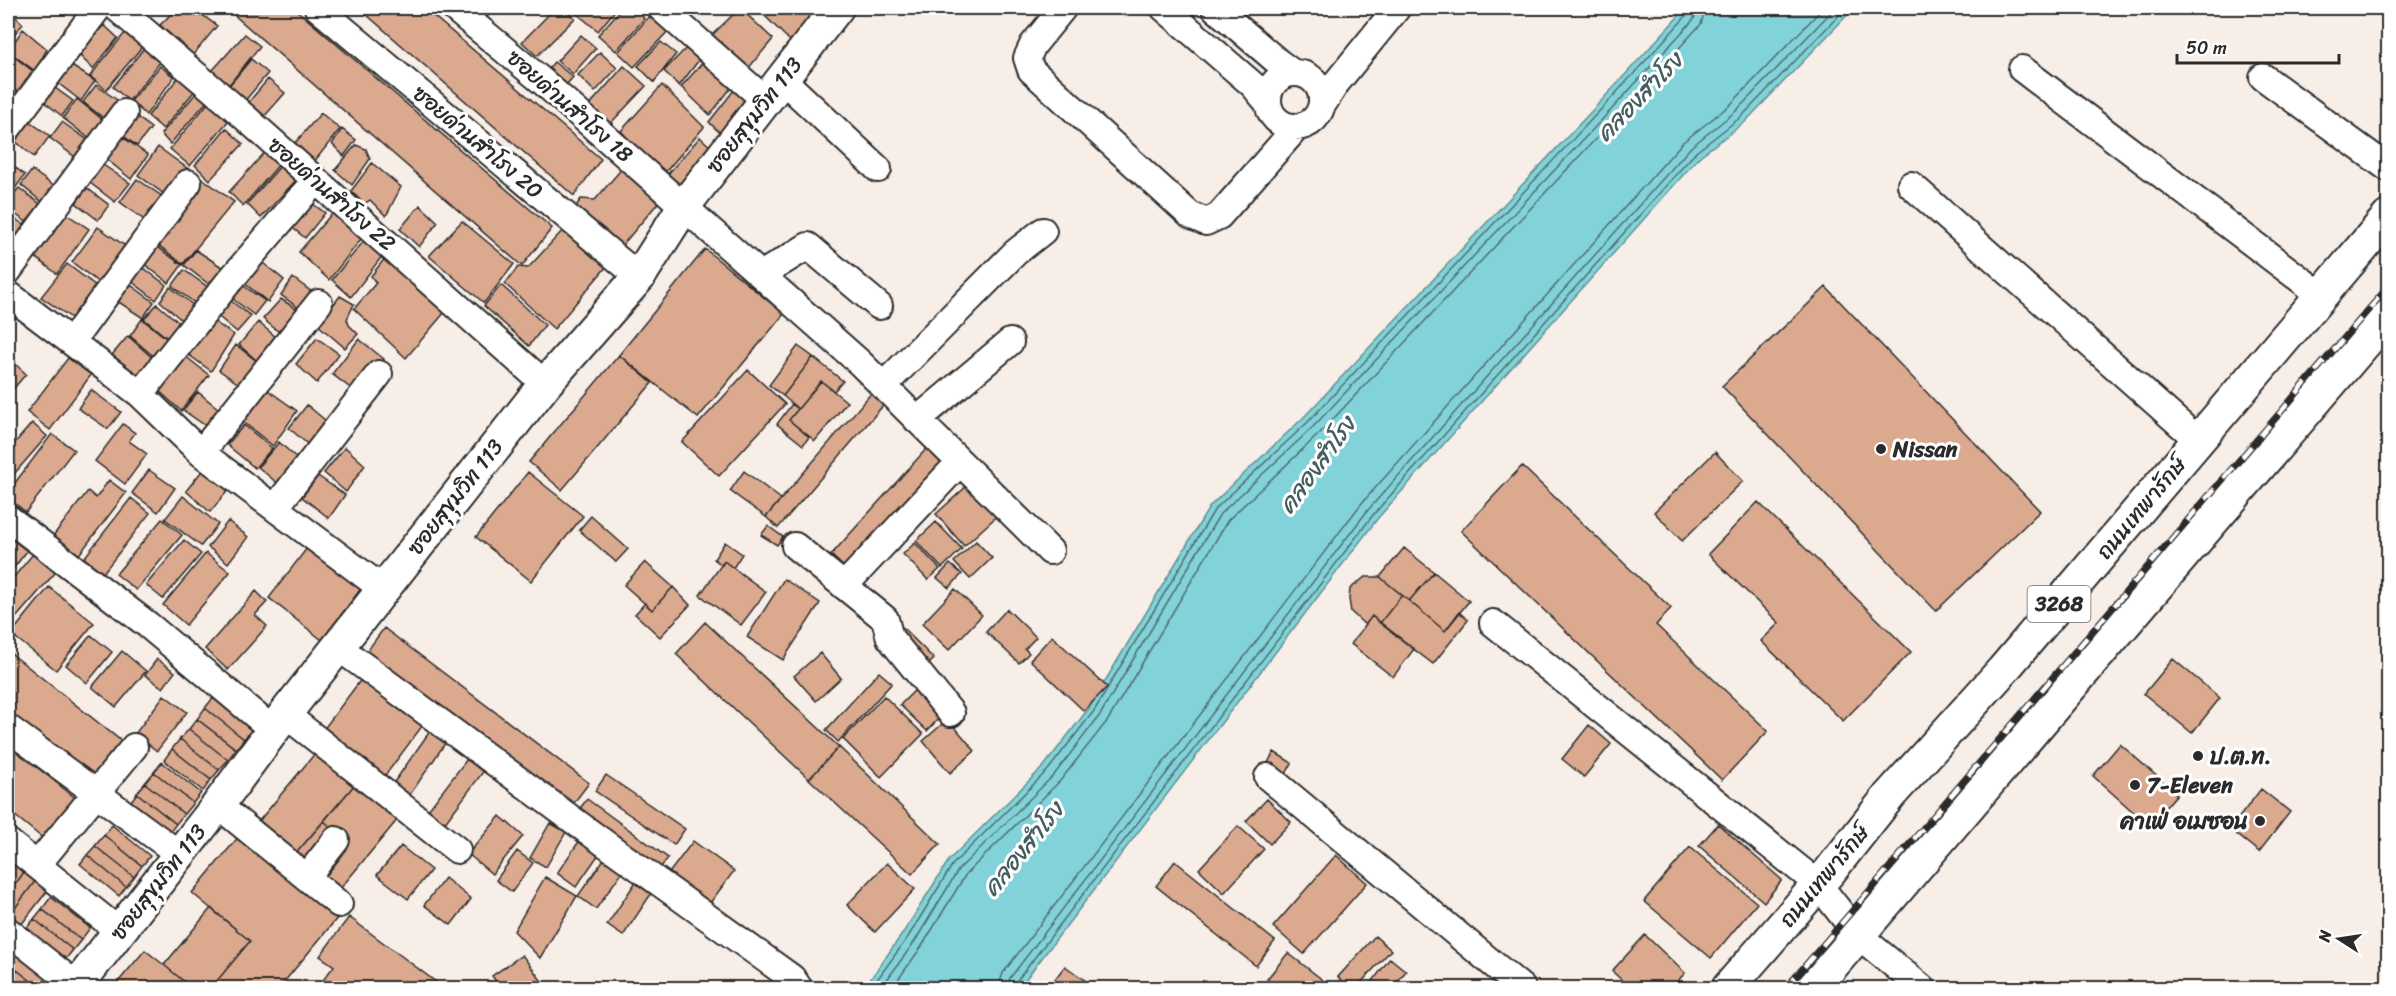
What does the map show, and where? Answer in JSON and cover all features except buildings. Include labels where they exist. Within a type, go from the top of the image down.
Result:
[{"type":"main road","name":"ซอยสุขุมวิท 113","points":[[78,988],[279,722],[383,589],[545,384],[639,277],[684,206],[837,8]]},
{"type":"main road","name":"ถนนเทพารักษ์","points":[[1728,988],[1818,884],[1890,795],[2003,670],[2388,218]]},
{"type":"main road","name":"3268","points":[[1813,988],[2383,332]]},
{"type":"street","points":[[8,128],[98,8]]},
{"type":"street","name":"ซอยด่านสำโรง 22","points":[[117,8],[230,104],[545,384]]},
{"type":"street","name":"ซอยด่านสำโรง 20","points":[[318,8],[639,277]]},
{"type":"street","name":"ซอยด่านสำโรง 18","points":[[454,8],[542,81],[684,206],[883,386],[1050,551]]},
{"type":"street","points":[[661,8],[774,90],[878,170]]},
{"type":"street","points":[[1063,8],[1033,45],[1027,58],[1031,70],[1190,215],[1206,222],[1219,216],[1296,128],[1312,122],[1337,82],[1397,8]]},
{"type":"street","points":[[1164,8],[1253,85],[1268,103],[1273,116],[1279,123],[1296,128]]},
{"type":"street","points":[[1215,8],[1293,73]]},
{"type":"street","points":[[2022,69],[2321,295]]},
{"type":"street","points":[[1268,103],[1269,91],[1273,83],[1280,77],[1293,73],[1307,75],[1314,81],[1322,97],[1321,107]]},
{"type":"street","points":[[2263,76],[2388,168]]},
{"type":"street","points":[[8,272],[124,113]]},
{"type":"street","points":[[140,394],[228,284],[315,181]]},
{"type":"street","points":[[72,341],[188,183]]},
{"type":"street","points":[[1911,186],[2198,440]]},
{"type":"street","points":[[883,386],[1014,253],[1043,231]]},
{"type":"street","points":[[760,274],[808,246],[879,306]]},
{"type":"street","points":[[8,294],[140,394],[201,453],[383,589]]},
{"type":"street","points":[[201,453],[319,303]]},
{"type":"street","points":[[917,420],[1010,342]]},
{"type":"street","points":[[275,508],[379,374]]},
{"type":"street","points":[[844,586],[960,462]]},
{"type":"street","points":[[8,518],[279,722],[457,850]]},
{"type":"street","points":[[795,546],[885,619],[890,638],[951,713]]},
{"type":"street","points":[[1493,623],[1818,884],[1858,935],[1922,988]]},
{"type":"street","points":[[338,647],[792,978],[799,988]]},
{"type":"street","points":[[8,728],[179,854]]},
{"type":"street","points":[[37,866],[134,747]]},
{"type":"street","points":[[1268,777],[1522,988]]},
{"type":"street","points":[[218,805],[339,904]]},
{"type":"street","points":[[308,877],[336,840]]},
{"type":"street","points":[[8,842],[120,932]]},
{"type":"street","points":[[8,931],[78,988]]},
{"type":"water","name":"คลองสำโรง","points":[[1686,8],[1854,8],[1745,122],[1700,156],[1378,518],[1019,988],[864,988],[903,933],[949,860],[1044,766],[1089,708],[1210,506],[1303,418]]},
{"type":"railway","points":[[1786,988],[2388,287]]},
{"type":"place","name":"Nissan","points":[[1881,449]]},
{"type":"place","name":"ป.ต.ท.","points":[[2198,756]]},
{"type":"place","name":"7-Eleven","points":[[2135,785]]},
{"type":"place","name":"คาเฟ่ อเมซอน","points":[[2260,821]]}]
